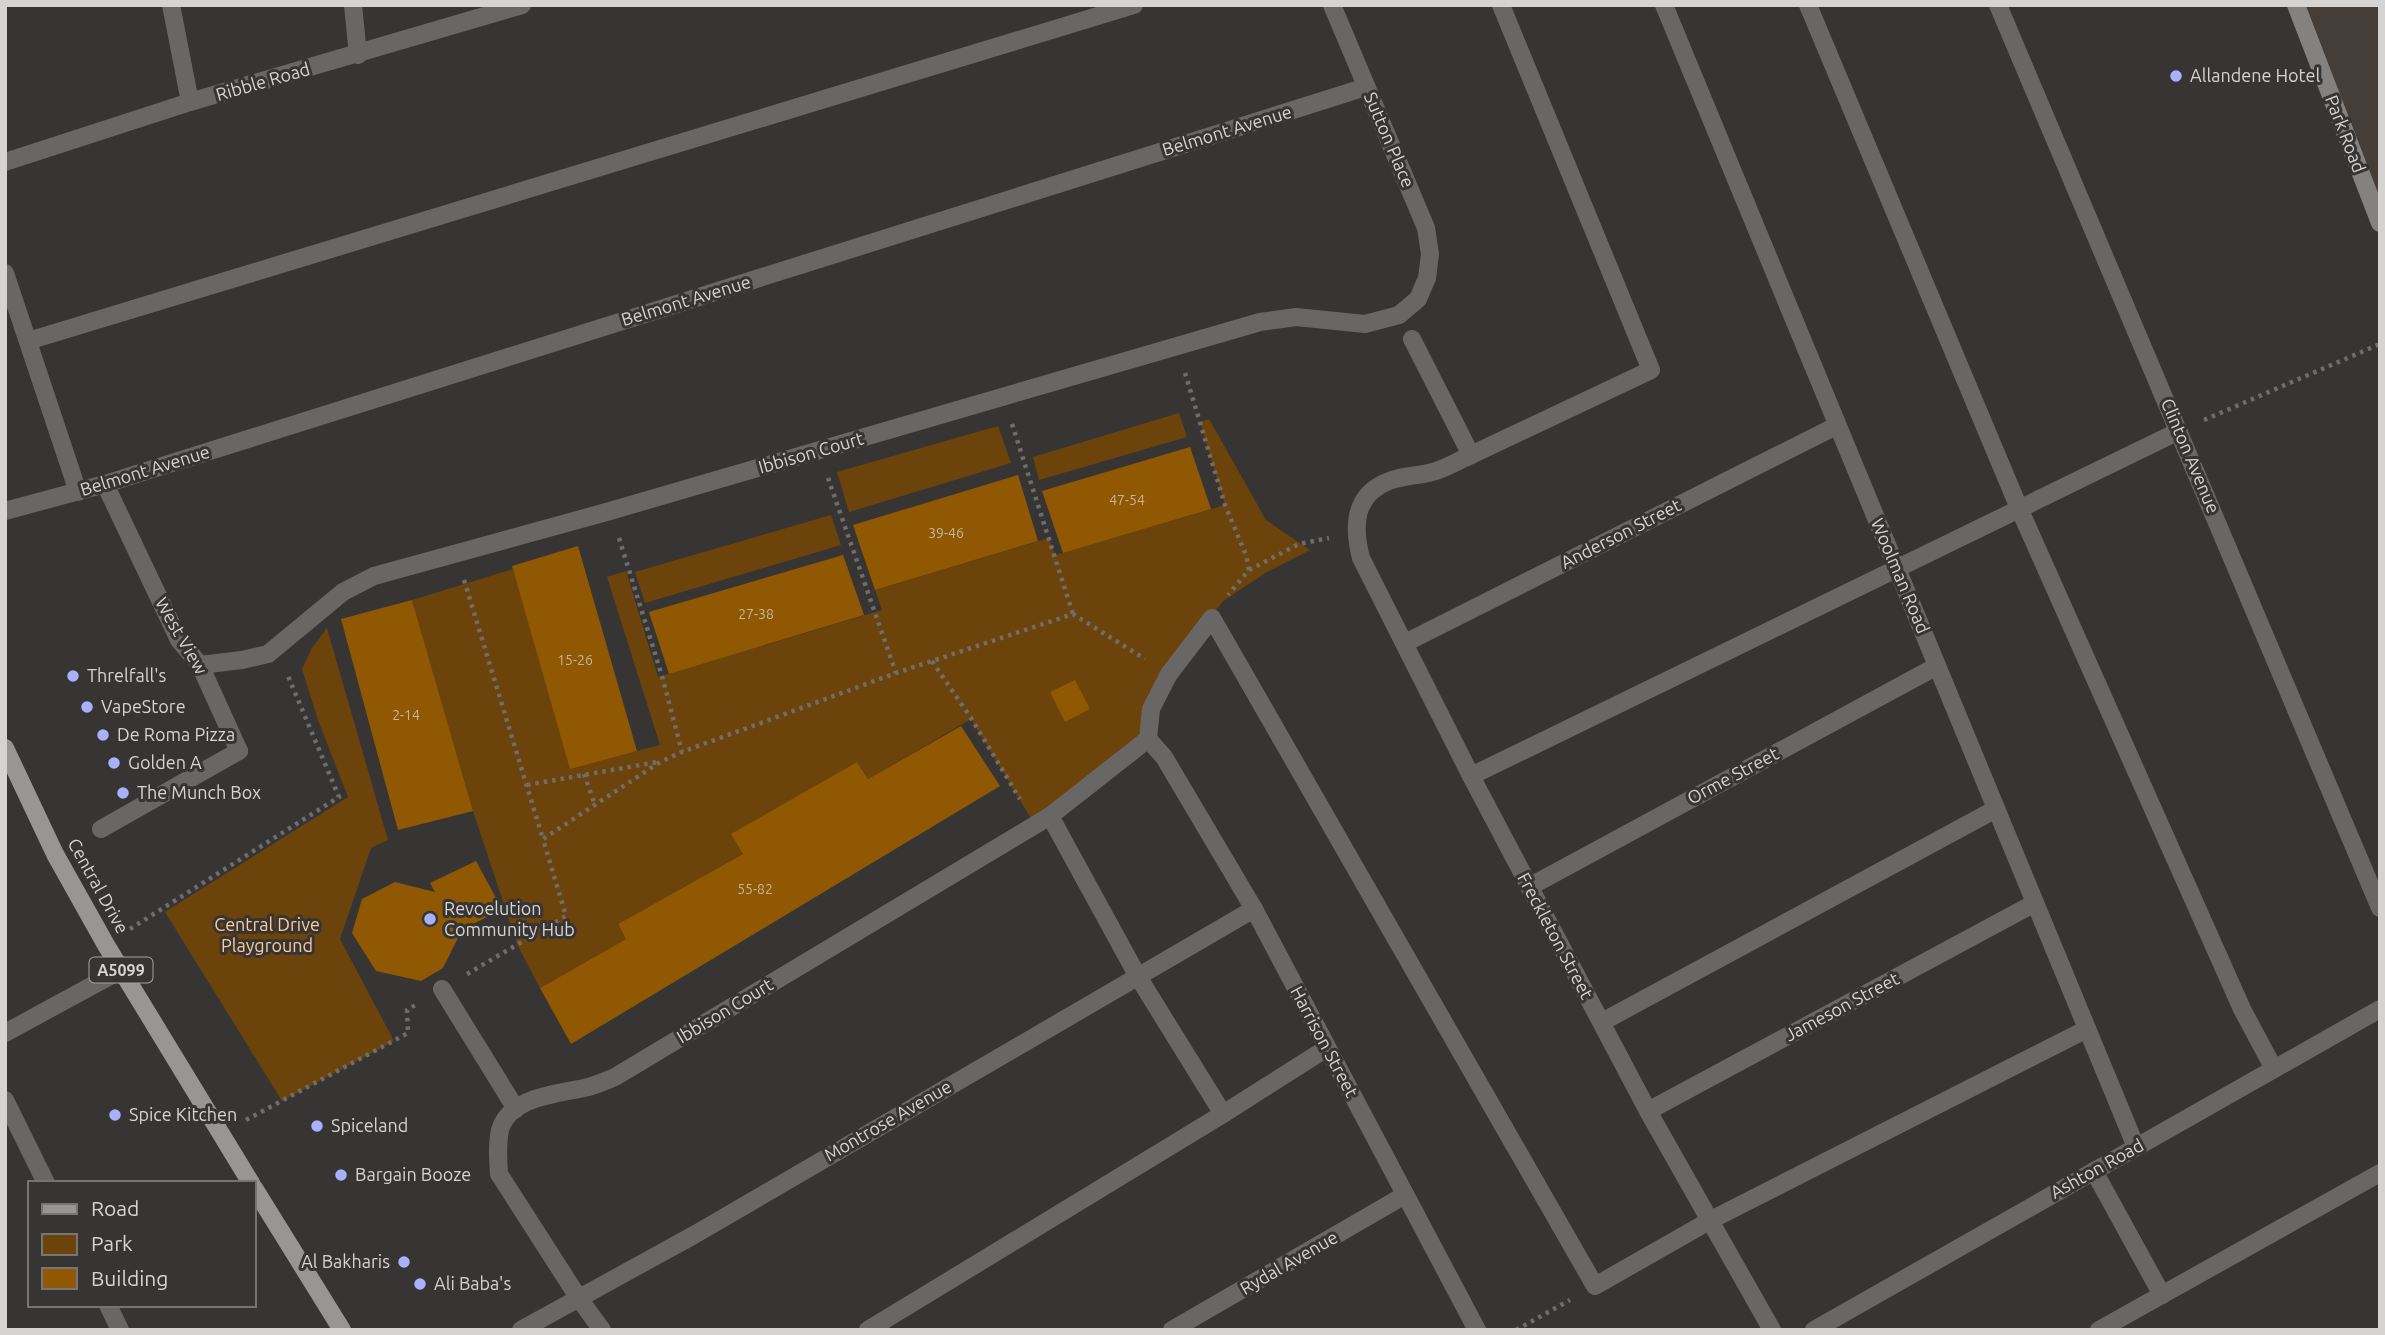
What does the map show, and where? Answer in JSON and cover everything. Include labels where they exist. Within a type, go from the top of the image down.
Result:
[{"type":"main road","name":"Park Road","points":[[2296,5],[2380,223]]},
{"type":"main road","name":"Central Drive","points":[[5,748],[55,854],[106,945],[250,1181]]},
{"type":"main road","points":[[256,1191],[342,1330]]},
{"type":"street","points":[[171,5],[190,102]]},
{"type":"street","points":[[353,5],[358,55]]},
{"type":"street","name":"Ribble Road","points":[[5,162],[190,102],[522,5]]},
{"type":"street","points":[[28,341],[1134,5]]},
{"type":"street","name":"Sutton Place","points":[[1332,5],[1426,228],[1430,254],[1427,278]]},
{"type":"street","points":[[1354,534],[1357,512],[1364,501],[1387,481],[1435,471],[1651,370],[1501,5]]},
{"type":"street","name":"Woolman Road","points":[[1664,5],[2136,1147]]},
{"type":"street","points":[[1808,5],[2019,508],[2242,1009],[2274,1069]]},
{"type":"street","name":"Clinton Avenue","points":[[1998,5],[2380,908]]},
{"type":"street","name":"Belmont Avenue","points":[[5,511],[105,484],[1366,87]]},
{"type":"street","points":[[5,273],[78,492]]},
{"type":"street","name":"Ibbison Court","points":[[200,665],[242,660],[268,653],[343,592],[374,576],[610,511],[1260,323],[1296,317],[1365,324],[1385,320],[1399,315],[1418,299],[1427,278]]},
{"type":"street","points":[[1412,339],[1471,454]]},
{"type":"street","name":"Anderson Street","points":[[1405,643],[1836,426]]},
{"type":"street","points":[[1471,776],[2179,431]]},
{"type":"street","name":"West View","points":[[102,829],[239,751],[200,665],[179,640],[105,484]]},
{"type":"street","name":"Freckleton Street","points":[[1354,534],[1360,558],[1471,776],[1648,1111],[1772,1330]]},
{"type":"street","points":[[1148,739],[1151,709],[1169,674],[1212,618],[1595,1286],[1709,1221],[2087,1029]]},
{"type":"street","name":"Orme Street","points":[[1530,887],[1937,666]]},
{"type":"street","name":"Ibbison Court","points":[[516,1109],[536,1097],[588,1087],[615,1077],[1042,820],[1148,739]]},
{"type":"street","name":"Harrison Street","points":[[1148,739],[1164,757],[1254,909],[1477,1330]]},
{"type":"street","points":[[1602,1022],[1996,808]]},
{"type":"street","points":[[1042,820],[1223,1114]]},
{"type":"street","name":"Jameson Street","points":[[1648,1111],[2035,903]]},
{"type":"street","name":"Montrose Avenue","points":[[521,1330],[694,1235],[1254,909]]},
{"type":"street","points":[[5,1033],[121,970]]},
{"type":"street","points":[[442,989],[516,1109],[501,1127],[497,1153],[499,1174],[602,1330]]},
{"type":"street","name":"Ashton Road","points":[[1814,1330],[2380,1009]]},
{"type":"street","points":[[868,1330],[1327,1048]]},
{"type":"street","points":[[5,1100],[45,1181]]},
{"type":"street","points":[[2094,1171],[2162,1294]]},
{"type":"street","points":[[2099,1330],[2380,1173]]},
{"type":"street","name":"Rydal Avenue","points":[[1172,1330],[1405,1195]]},
{"type":"street","points":[[109,1307],[120,1330]]},
{"type":"path","points":[[2179,431],[2380,344]]},
{"type":"path","points":[[1176,346],[1249,570]]},
{"type":"path","points":[[1004,396],[1073,614],[1169,674]]},
{"type":"path","points":[[820,450],[896,673]]},
{"type":"path","points":[[610,511],[662,676],[682,752]]},
{"type":"path","points":[[1212,618],[1249,570],[1299,544],[1354,534]]},
{"type":"path","points":[[221,1134],[408,1033],[407,1010],[566,916],[455,552]]},
{"type":"path","points":[[543,839],[660,762],[682,752],[896,673],[1073,614]]},
{"type":"path","points":[[106,945],[339,797],[275,648]]},
{"type":"path","points":[[932,661],[1042,820]]},
{"type":"path","points":[[527,785],[660,762]]},
{"type":"path","points":[[584,774],[595,805]]},
{"type":"path","points":[[1516,1330],[1595,1286]]},
{"type":"shaded area","points":[[2296,5],[2380,5],[2380,223]]},
{"type":"green space","points":[[1179,413],[1187,437],[1039,480],[1033,457]]},
{"type":"green space","points":[[1209,419],[1266,520],[1310,550],[1267,572],[1223,601],[1169,674],[1148,739],[1035,825],[971,719],[868,779],[857,762],[732,835],[743,854],[618,924],[626,939],[540,988],[517,944],[473,811],[412,600],[513,569],[571,768],[660,745],[607,577],[626,571],[658,677],[882,610],[875,590],[1049,538],[1055,555],[1225,505],[1200,422]]},
{"type":"green space","points":[[998,426],[1011,463],[849,512],[837,472]]},
{"type":"green space","points":[[831,515],[841,545],[645,603],[635,572]]},
{"type":"green space","name":"Central Drive Playground","points":[[327,628],[388,840],[371,848],[340,939],[394,1041],[282,1101],[165,912],[348,797],[318,720],[302,669],[312,648]]},
{"type":"building","points":[[1190,447],[1211,509],[1063,553],[1042,491]]},
{"type":"building","points":[[1018,475],[1038,541],[875,590],[853,525]]},
{"type":"building","points":[[578,546],[637,751],[570,769],[512,566]]},
{"type":"building","points":[[843,555],[864,615],[669,674],[649,612]]},
{"type":"building","points":[[412,600],[473,811],[398,830],[341,619]]},
{"type":"building","points":[[1075,680],[1090,709],[1065,722],[1050,692]]},
{"type":"building","points":[[961,726],[1000,786],[571,1044],[540,988],[626,939],[618,924],[743,854],[731,834],[857,762],[868,779]]},
{"type":"building","points":[[476,861],[502,909],[462,930],[443,968],[421,981],[376,971],[352,933],[362,899],[395,882],[435,892],[430,883]]},
{"type":"place","name":"Allandene Hotel","points":[[2176,76]]},
{"type":"place","name":"Threlfall's","points":[[73,676]]},
{"type":"place","name":"VapeStore","points":[[87,707]]},
{"type":"place","name":"De Roma Pizza","points":[[103,735]]},
{"type":"place","name":"Golden A","points":[[114,763]]},
{"type":"place","name":"The Munch Box","points":[[123,793]]},
{"type":"place","name":"Revoelution Community Hub","points":[[430,919]]},
{"type":"place","name":"Spice Kitchen","points":[[115,1115]]},
{"type":"place","name":"Spiceland","points":[[317,1126]]},
{"type":"place","name":"Bargain Booze","points":[[341,1175]]},
{"type":"place","name":"Al Bakharis","points":[[404,1262]]},
{"type":"place","name":"Ali Baba's","points":[[420,1284]]}]
